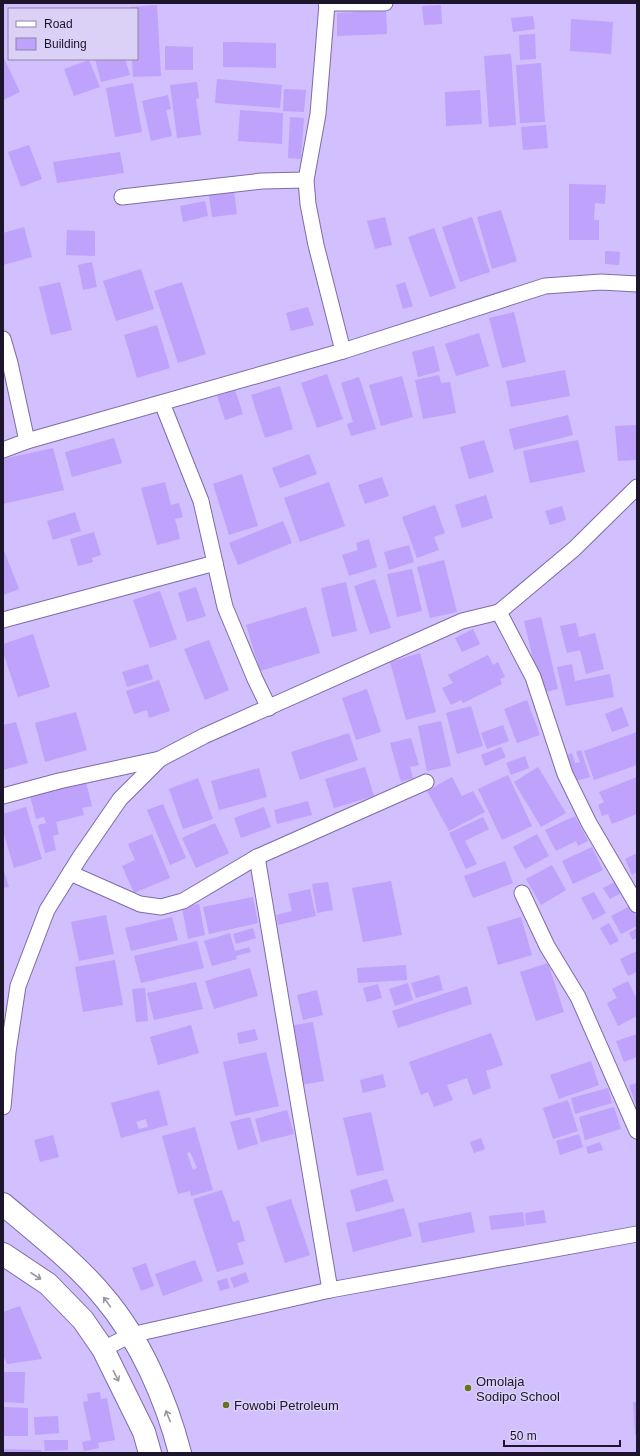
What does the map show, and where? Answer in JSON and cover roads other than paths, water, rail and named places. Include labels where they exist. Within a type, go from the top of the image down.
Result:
[{"type":"main road","points":[[3,1204],[69,1260],[104,1296],[131,1335],[150,1370],[173,1427],[180,1453]]},
{"type":"main road","points":[[3,1254],[48,1284],[83,1320],[103,1349],[144,1432],[150,1453]]},
{"type":"street","points":[[343,351],[316,245],[308,204],[306,180],[318,114],[327,3],[385,3]]},
{"type":"street","points":[[122,197],[262,181],[306,180]]},
{"type":"street","points":[[3,450],[27,441],[343,351],[545,286],[601,282],[637,284]]},
{"type":"street","points":[[3,339],[10,363],[27,441]]},
{"type":"street","points":[[162,403],[201,501],[226,607],[255,679],[269,708]]},
{"type":"street","points":[[3,796],[59,780],[160,759],[204,736],[462,621],[499,612],[574,549],[637,487]]},
{"type":"street","points":[[3,620],[215,563]]},
{"type":"street","points":[[499,612],[533,677],[565,774],[588,823],[637,905]]},
{"type":"street","points":[[3,1107],[8,1052],[18,986],[47,910],[120,799],[160,759]]},
{"type":"street","points":[[70,873],[140,904],[161,907],[183,901],[257,857],[426,782]]},
{"type":"street","points":[[257,857],[330,1290]]},
{"type":"street","points":[[522,893],[547,946],[578,997],[637,1131]]},
{"type":"street","points":[[103,1349],[131,1335],[330,1290],[637,1234]]},
{"type":"place","name":"Omolaja Sodipo School","points":[[468,1388]]},
{"type":"place","name":"Fowobi Petroleum","points":[[226,1405]]}]
